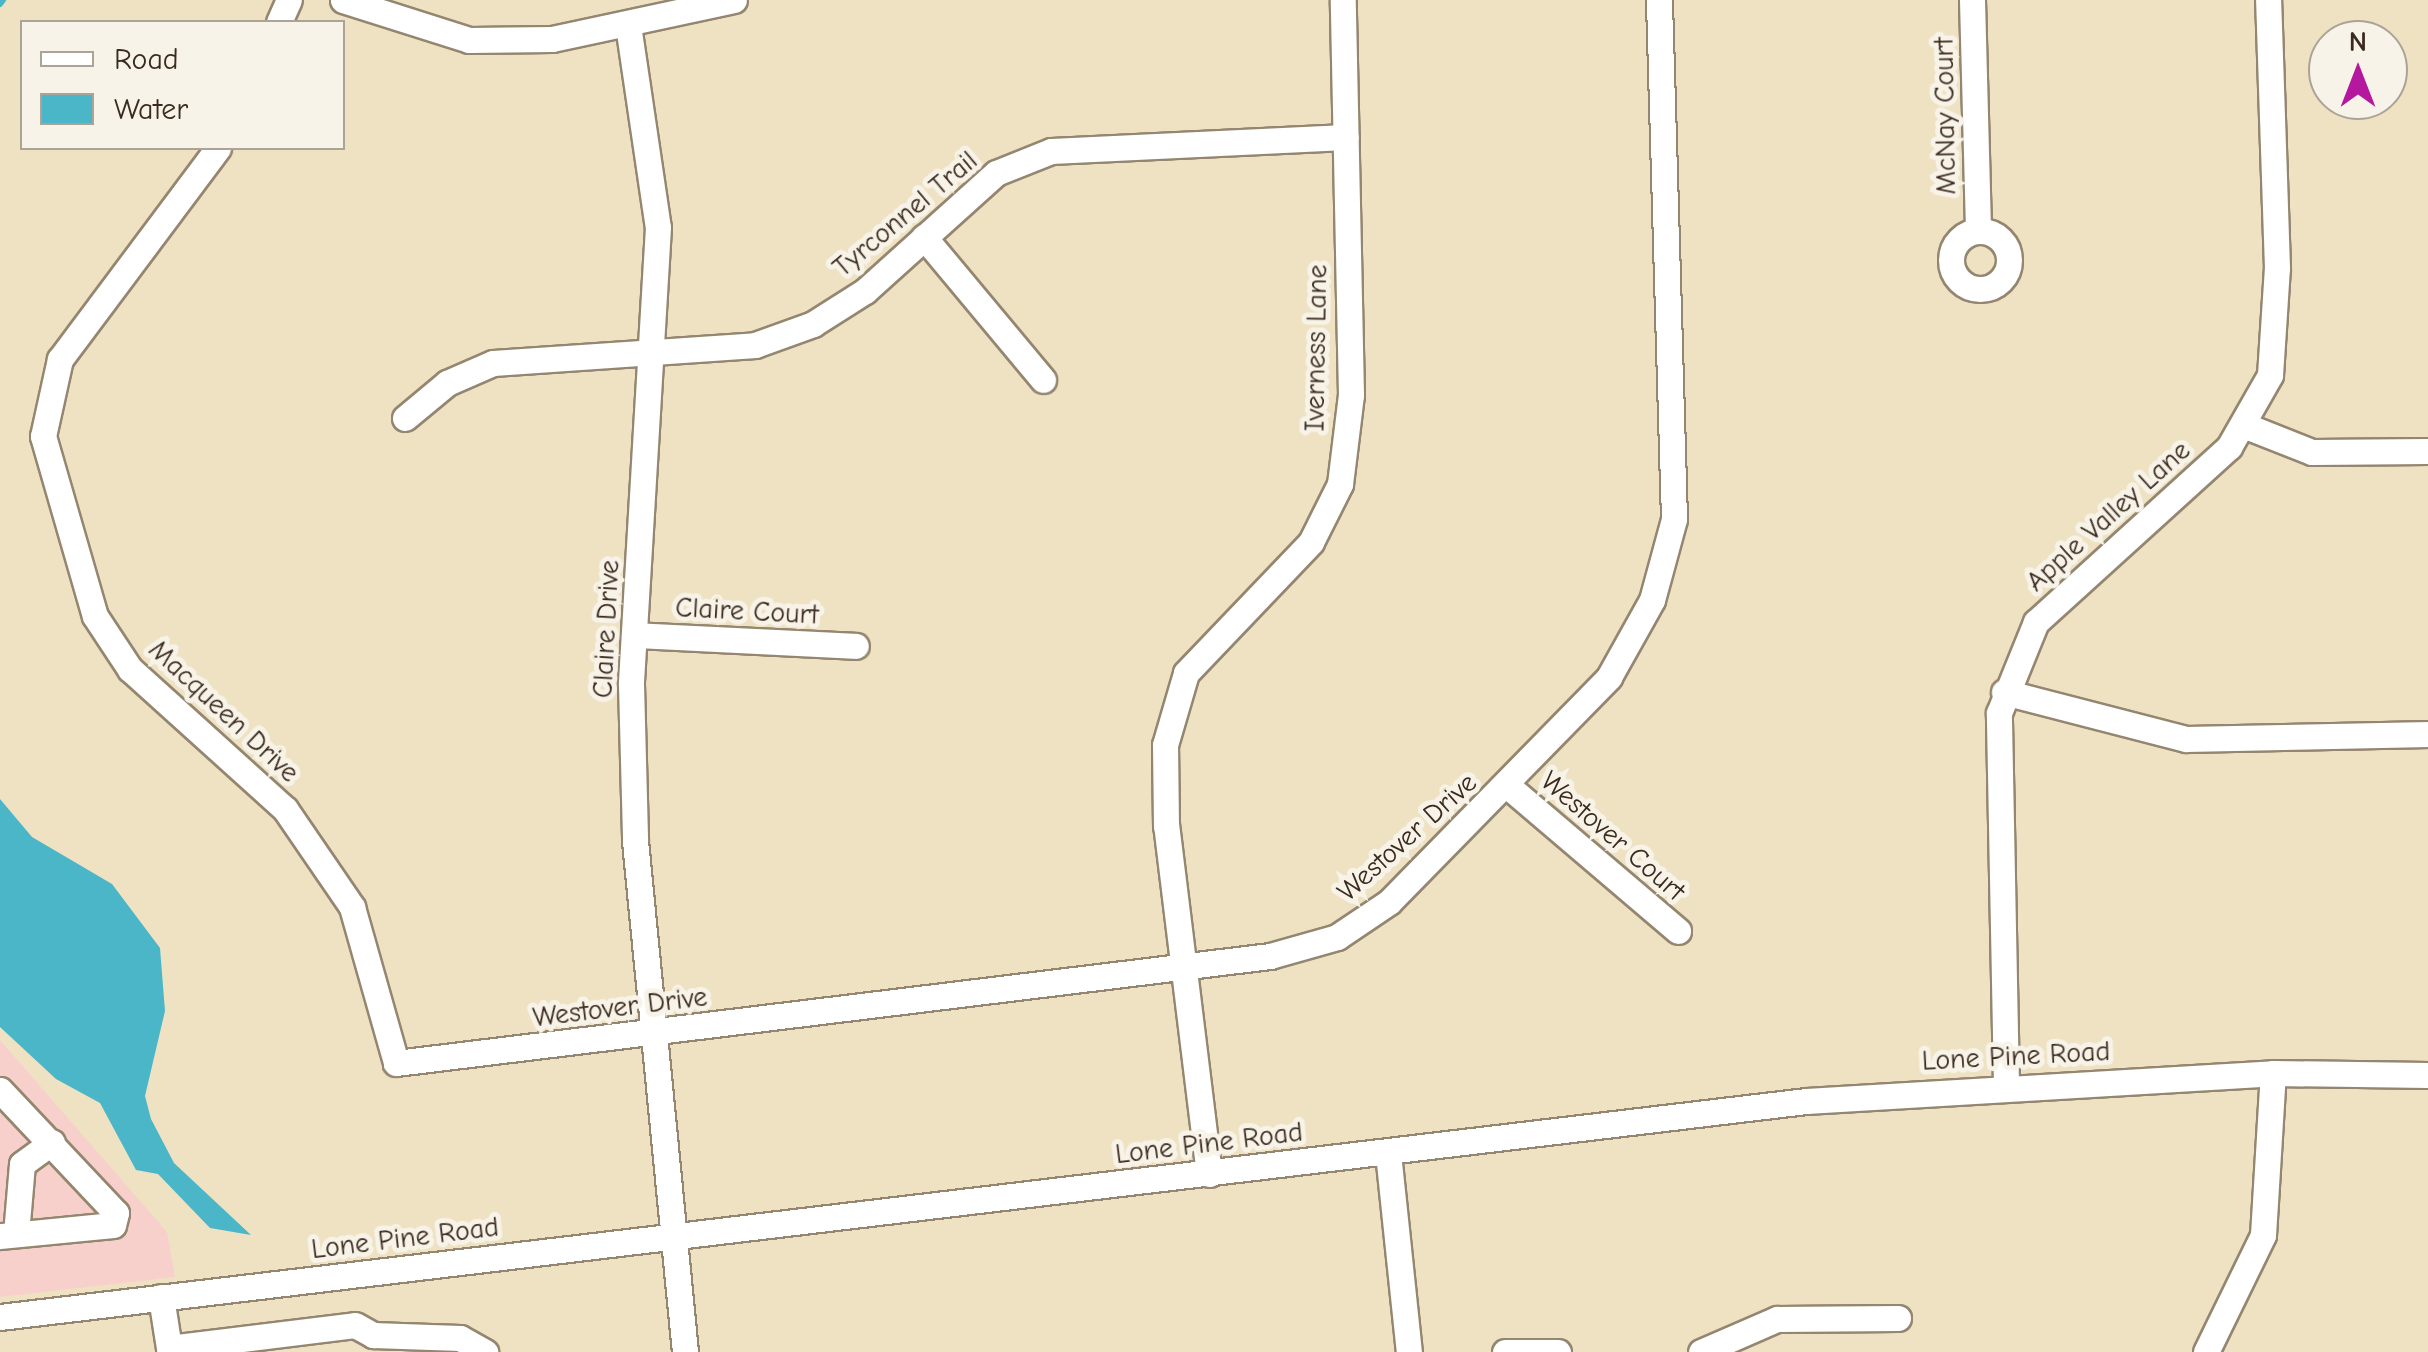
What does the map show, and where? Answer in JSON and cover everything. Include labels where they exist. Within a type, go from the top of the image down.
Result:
[{"type":"street","points":[[342,0],[470,40],[628,26],[734,0]]},
{"type":"street","name":"Iverness Lane","points":[[1209,1174],[1165,745],[1186,674],[1311,542],[1340,484],[1351,396],[1342,0]]},
{"type":"street","name":"Westover Drive","points":[[396,1063],[1185,968],[1337,937],[1388,902],[1509,786],[1609,676],[1652,600],[1674,518],[1659,0]]},
{"type":"street","name":"McNay Court","points":[[1972,0],[1978,231]]},
{"type":"street","name":"Apple Valley Lane","points":[[2006,1085],[1994,733],[2004,692],[2036,622],[2246,426],[2276,340],[2268,0]]},
{"type":"street","name":"Claire Drive","points":[[628,26],[658,227],[654,352],[634,635],[634,842],[685,1352]]},
{"type":"street","name":"Tyrconnel Trail","points":[[404,418],[447,383],[493,363],[755,345],[813,324],[924,237],[996,174],[1050,151],[1346,137]]},
{"type":"street","name":"Macqueen Drive","points":[[217,150],[60,359],[43,436],[95,616],[130,669],[285,808],[352,906],[396,1063]]},
{"type":"street","points":[[924,237],[1043,380]]},
{"type":"street","points":[[2246,426],[2312,452],[2428,451]]},
{"type":"street","name":"Claire Court","points":[[634,635],[856,646]]},
{"type":"street","points":[[2004,692],[2186,739],[2428,734]]},
{"type":"street","name":"Westover Court","points":[[1509,786],[1678,932]]},
{"type":"street","points":[[2206,1352],[2263,1234],[2273,1073]]},
{"type":"street","name":"Lone Pine Road","points":[[0,1317],[1388,1153],[2006,1085],[2273,1073],[2428,1075]]},
{"type":"street","points":[[0,1090],[113,1202],[113,1225],[8,1235],[22,1164],[52,1142]]},
{"type":"street","points":[[1388,1153],[1409,1352]]},
{"type":"street","points":[[161,1297],[168,1350],[356,1325],[373,1344],[460,1338],[484,1352]]},
{"type":"street","points":[[1701,1352],[1777,1319],[1898,1318]]},
{"type":"street","points":[[1505,1352],[1558,1352]]},
{"type":"shaded area","points":[[0,1040],[167,1232],[175,1277],[0,1297]]},
{"type":"water","points":[[0,799],[32,837],[112,884],[160,948],[165,1011],[145,1096],[151,1119],[174,1163],[251,1235],[210,1228],[158,1174],[136,1170],[100,1103],[56,1079],[0,1027]]},
{"type":"waterway","points":[[0,4],[3,0]]}]
